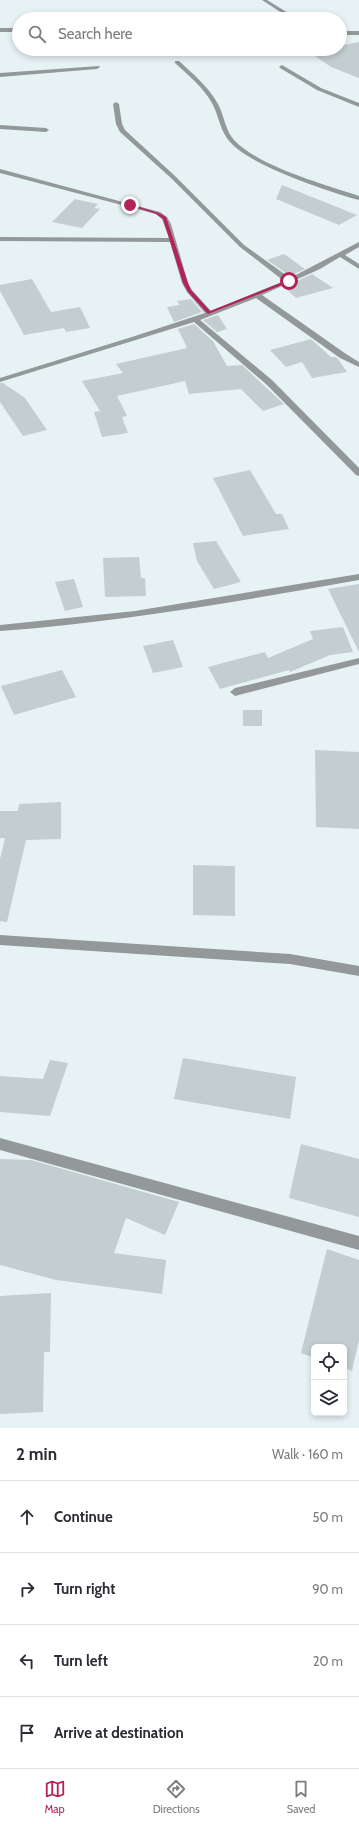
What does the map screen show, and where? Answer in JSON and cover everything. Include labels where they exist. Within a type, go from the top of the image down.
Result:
[{"type":"street","points":[[264,0],[284,12]]},
{"type":"street","points":[[0,30],[12,30]]},
{"type":"street","points":[[347,33],[359,33]]},
{"type":"street","points":[[176,62],[194,78],[214,102],[221,123],[232,140],[246,153],[289,173],[359,198]]},
{"type":"street","points":[[0,75],[97,67]]},
{"type":"street","points":[[282,67],[319,89],[359,105]]},
{"type":"street","points":[[116,104],[119,124],[122,131],[173,177],[242,246],[289,281]]},
{"type":"street","points":[[0,127],[46,130]]},
{"type":"street","points":[[0,171],[130,205],[158,214],[165,218],[186,283],[190,291],[209,313]]},
{"type":"street","points":[[0,239],[172,240]]},
{"type":"street","points":[[0,380],[195,319],[289,281],[341,255],[359,244]]},
{"type":"street","points":[[341,255],[359,267]]},
{"type":"street","points":[[257,295],[343,356],[359,365]]},
{"type":"street","points":[[195,319],[269,382],[359,474]]},
{"type":"street","points":[[0,628],[88,621],[160,612],[359,577]]},
{"type":"street","points":[[235,692],[359,661]]},
{"type":"street","points":[[0,940],[290,959],[359,971]]},
{"type":"street","points":[[0,1144],[359,1243]]},
{"type":"building","points":[[359,42],[359,78],[331,67],[315,56],[347,56],[347,45]]},
{"type":"building","points":[[282,185],[357,215],[339,225],[276,199]]},
{"type":"building","points":[[75,199],[98,204],[94,208],[100,209],[82,228],[52,222]]},
{"type":"building","points":[[284,254],[305,269],[290,276],[267,260]]},
{"type":"building","points":[[312,274],[333,288],[296,298],[284,287]]},
{"type":"building","points":[[32,279],[51,312],[80,307],[90,328],[66,332],[64,328],[24,335],[0,291],[0,285]]},
{"type":"building","points":[[191,299],[202,312],[174,322],[167,307],[180,305],[177,301]]},
{"type":"building","points":[[218,315],[227,329],[217,332],[203,320]]},
{"type":"building","points":[[194,324],[213,341],[227,366],[242,365],[284,404],[263,411],[241,389],[189,394],[185,381],[117,396],[127,416],[122,417],[128,433],[102,437],[94,412],[100,411],[82,381],[123,373],[116,364],[187,348],[178,329]]},
{"type":"building","points":[[311,339],[331,357],[336,357],[347,372],[312,378],[302,362],[286,367],[270,350]]},
{"type":"building","points":[[0,383],[3,383],[25,398],[47,430],[23,436],[0,402]]},
{"type":"building","points":[[250,470],[276,514],[282,514],[289,529],[243,536],[213,478]]},
{"type":"building","points":[[216,541],[241,582],[214,589],[197,561],[193,543]]},
{"type":"building","points":[[139,557],[141,578],[145,578],[146,596],[105,597],[103,558]]},
{"type":"building","points":[[74,579],[83,607],[65,611],[55,582]]},
{"type":"building","points":[[359,584],[359,652],[328,589]]},
{"type":"building","points":[[343,627],[353,652],[330,655],[290,672],[289,670],[220,689],[208,667],[265,652],[268,658],[313,639],[310,631]]},
{"type":"building","points":[[173,640],[183,667],[153,673],[143,646]]},
{"type":"building","points":[[62,670],[76,697],[14,715],[1,686]]},
{"type":"building","points":[[243,710],[262,710],[262,726],[243,726]]},
{"type":"building","points":[[315,750],[359,752],[359,829],[316,827]]},
{"type":"building","points":[[61,802],[61,839],[26,840],[7,922],[0,921],[0,859],[5,838],[0,838],[0,811],[18,811],[19,804]]},
{"type":"building","points":[[193,865],[235,866],[235,916],[193,915]]},
{"type":"building","points":[[183,1058],[296,1077],[290,1119],[174,1099]]},
{"type":"building","points":[[50,1060],[68,1063],[50,1116],[0,1112],[0,1076],[43,1079]]},
{"type":"building","points":[[301,1144],[359,1159],[359,1217],[289,1198]]},
{"type":"building","points":[[0,1159],[31,1160],[179,1202],[165,1235],[126,1218],[114,1253],[166,1260],[162,1294],[56,1280],[0,1265]]},
{"type":"building","points":[[327,1249],[359,1260],[359,1340],[352,1371],[347,1369],[347,1344],[311,1344],[311,1357],[301,1353]]},
{"type":"building","points":[[51,1293],[50,1352],[44,1352],[43,1412],[0,1414],[0,1296]]},
{"type":"route","points":[[130,205],[158,214],[165,218],[186,283],[190,291],[209,313],[289,281]]}]
